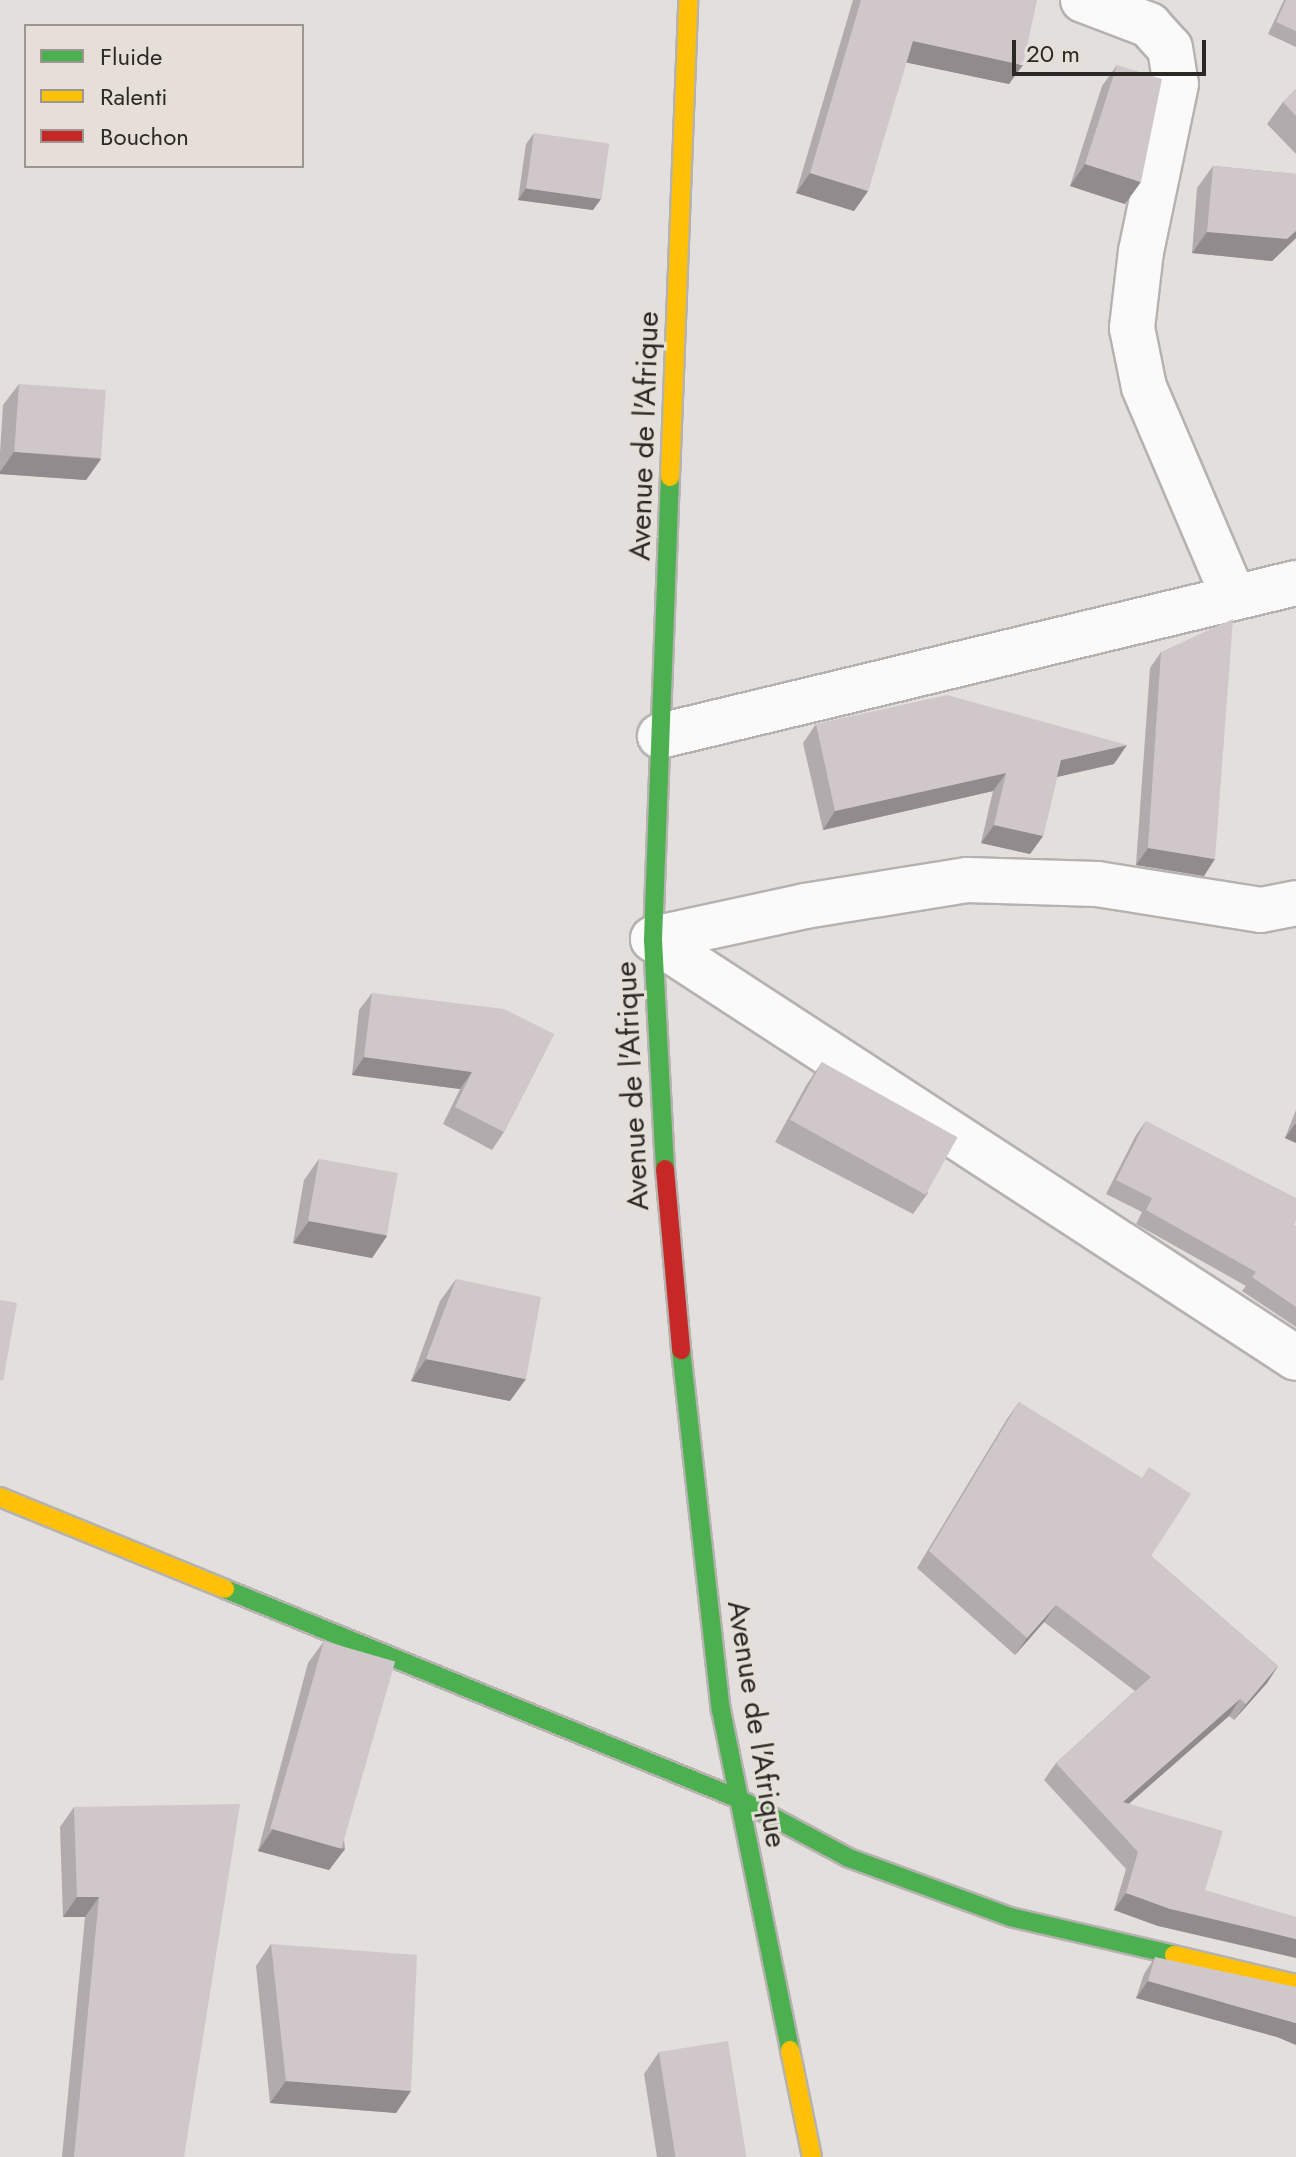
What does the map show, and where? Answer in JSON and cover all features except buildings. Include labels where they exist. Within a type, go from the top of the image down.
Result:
[{"type":"main road","name":"Avenue de l'Afrique","points":[[688,0],[653,939],[669,1247],[721,1710],[812,2157]]},
{"type":"main road","points":[[0,1497],[739,1799],[849,1858],[1010,1917],[1296,1984]]},
{"type":"street","points":[[1083,0],[1149,25],[1170,48],[1176,84],[1141,251],[1132,328],[1144,387],[1234,598]]},
{"type":"street","points":[[660,736],[1296,583]]},
{"type":"street","points":[[653,939],[805,906],[967,880],[1097,884],[1261,910],[1296,903]]},
{"type":"street","points":[[653,939],[1296,1358]]},
{"type":"traffic: fast","points":[[665,1169],[653,939],[670,477]]},
{"type":"traffic: fast","points":[[681,1350],[721,1710],[790,2050]]},
{"type":"traffic: fast","points":[[225,1589],[739,1799],[849,1858],[1010,1917],[1174,1955]]},
{"type":"traffic: slow","points":[[670,477],[688,0]]},
{"type":"traffic: slow","points":[[0,1497],[225,1589]]},
{"type":"traffic: slow","points":[[1174,1955],[1296,1984]]},
{"type":"traffic: slow","points":[[790,2050],[812,2157]]},
{"type":"traffic: jam","points":[[665,1169],[681,1350]]}]
